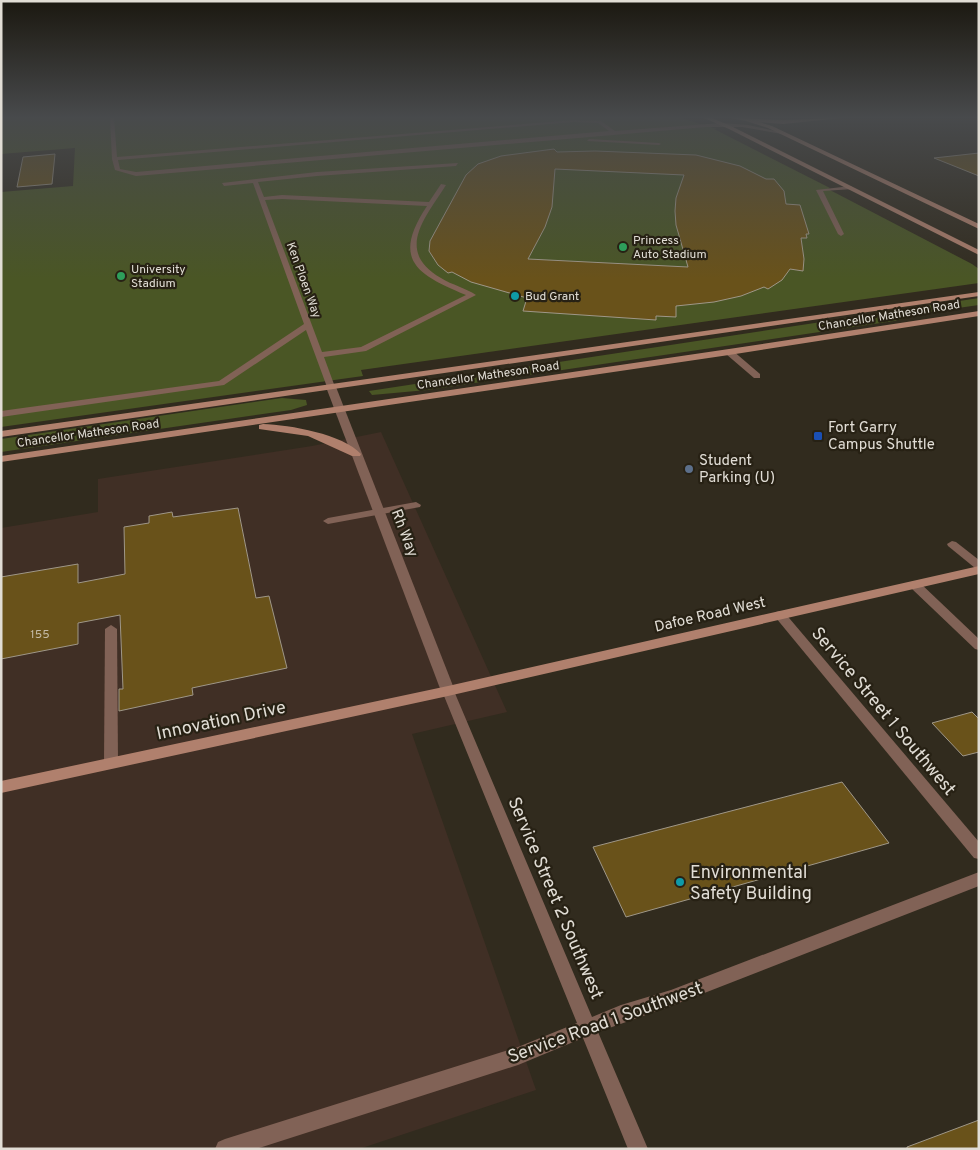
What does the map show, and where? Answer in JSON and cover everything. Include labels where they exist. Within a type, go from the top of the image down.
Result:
[{"type":"main road","points":[[818,172],[979,253]]},
{"type":"main road","points":[[863,172],[979,227]]},
{"type":"main road","name":"Chancellor Matheson Road","points":[[1,434],[978,294]]},
{"type":"main road","name":"Chancellor Matheson Road","points":[[1,459],[729,352],[979,312]]},
{"type":"main road","points":[[218,427],[282,427],[311,433],[331,440],[356,454]]},
{"type":"main road","name":"Dafoe Road West","points":[[448,691],[979,570]]},
{"type":"main road","name":"Innovation Drive","points":[[1,787],[448,691]]},
{"type":"street","name":"Rh Way","points":[[331,387],[448,691]]},
{"type":"lane","points":[[126,172],[136,174],[162,172]]},
{"type":"lane","points":[[301,172],[304,176]]},
{"type":"lane","points":[[224,184],[359,172]]},
{"type":"lane","name":"Ken Ploen Way","points":[[255,181],[331,387]]},
{"type":"lane","points":[[319,355],[363,349],[472,295],[433,278],[420,266],[413,254],[412,243],[416,230],[443,186]]},
{"type":"lane","points":[[841,234],[820,190],[851,188]]},
{"type":"lane","points":[[262,199],[282,197],[432,204]]},
{"type":"lane","points":[[1,414],[220,383],[308,326]]},
{"type":"lane","points":[[729,352],[757,376]]},
{"type":"lane","points":[[1,406],[26,410]]},
{"type":"lane","points":[[328,521],[379,510],[416,505]]},
{"type":"lane","points":[[952,544],[979,566]]},
{"type":"lane","points":[[915,584],[979,646]]},
{"type":"lane","name":"Service Street 1 Southwest","points":[[780,615],[979,854]]},
{"type":"lane","points":[[111,629],[111,763]]},
{"type":"lane","name":"Service Street 2 Southwest","points":[[448,691],[638,1149]]},
{"type":"lane","name":"Service Road 1 Southwest","points":[[225,1149],[518,1056],[621,1014],[671,998],[979,878]]},
{"type":"shaded area","points":[[381,432],[507,712],[412,734],[536,1090],[359,1149],[1,1149],[1,528],[98,512],[98,479],[312,446]]},
{"type":"green space","points":[[74,172],[798,172],[972,264],[979,269],[979,283],[361,370],[363,376],[1,427],[1,192],[73,186]]},
{"type":"green space","points":[[979,298],[979,305],[930,312],[894,321],[427,390],[372,395],[369,391]]},
{"type":"green space","points":[[282,398],[306,400],[307,405],[291,410],[1,452],[1,439]]},
{"type":"building","points":[[20,172],[53,172],[52,184],[17,187]]},
{"type":"building","points":[[470,172],[555,172],[552,207],[545,227],[528,259],[688,267],[676,225],[675,211],[676,198],[684,175],[612,172],[751,172],[766,179],[774,179],[784,191],[786,204],[800,205],[809,234],[806,234],[807,238],[801,238],[804,259],[803,271],[790,269],[782,280],[768,289],[764,287],[741,296],[714,302],[676,306],[676,317],[656,316],[656,320],[523,311],[527,298],[471,282],[452,272],[448,273],[438,265],[429,251],[430,241],[466,175]]},
{"type":"building","points":[[968,172],[979,172],[979,176]]},
{"type":"building","points":[[238,508],[256,598],[269,596],[287,668],[192,688],[193,695],[119,711],[119,689],[123,689],[120,615],[78,623],[78,644],[1,659],[1,577],[78,564],[78,583],[125,574],[124,527],[149,523],[149,516],[172,512],[173,517]]},
{"type":"building","points":[[972,712],[979,719],[979,752],[963,756],[932,723]]},
{"type":"building","name":"Environmental Safety Building","points":[[842,782],[889,843],[626,917],[593,847]]},
{"type":"building","points":[[979,1120],[979,1149],[907,1149],[907,1147]]},
{"type":"place","name":"Princess Auto Stadium","points":[[623,247]]},
{"type":"place","name":"University Stadium","points":[[121,276]]},
{"type":"place","name":"Bud Grant","points":[[515,296]]},
{"type":"place","name":"Fort Garry Campus Shuttle","points":[[818,436]]},
{"type":"place","name":"Student Parking (U)","points":[[689,469]]},
{"type":"place","name":"Environmental Safety Building","points":[[680,882]]}]
